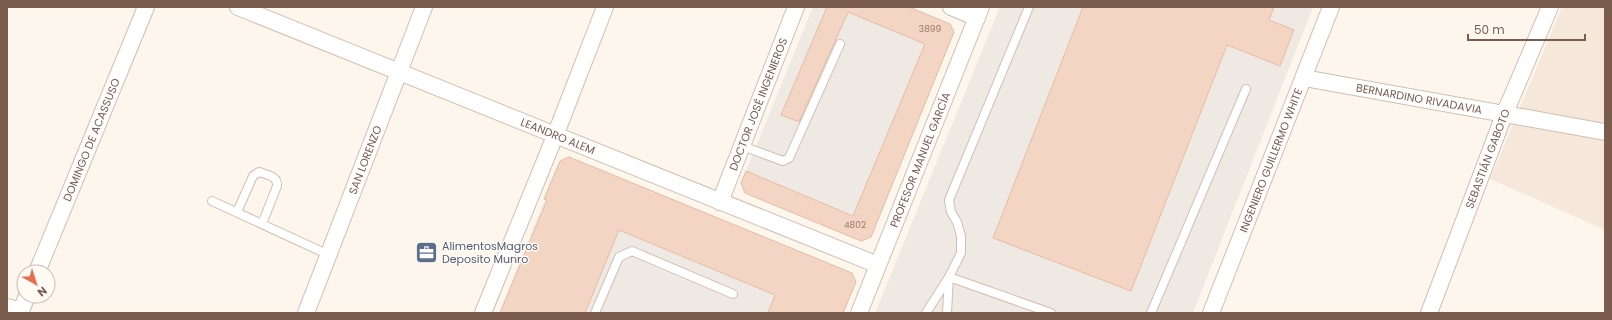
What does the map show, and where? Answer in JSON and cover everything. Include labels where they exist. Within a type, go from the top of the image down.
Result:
[{"type":"main road","points":[[7,310],[17,313]]},
{"type":"street","name":"DOMINGO DE ACASSUSO","points":[[40,264],[146,7]]},
{"type":"street","name":"LEANDRO ALEM","points":[[238,7],[878,265]]},
{"type":"street","name":"SAN LORENZO","points":[[306,313],[424,7]]},
{"type":"street","points":[[483,313],[555,136],[605,7]]},
{"type":"street","name":"DOCTOR JOSÉ INGENIEROS","points":[[720,202],[796,7]]},
{"type":"street","points":[[951,7],[979,13]]},
{"type":"street","name":"INGENIERO GUILLERMO WHITE","points":[[1211,313],[1331,7]]},
{"type":"street","name":"SEBASTIÁN GABOTO","points":[[1429,313],[1504,115],[1550,7]]},
{"type":"street","name":"PROFESOR MANUEL GARCÍA","points":[[860,313],[979,13]]},
{"type":"street","name":"BERNARDINO RIVADAVIA","points":[[1304,78],[1605,132]]},
{"type":"lane","points":[[926,313],[949,277],[961,253],[961,236],[957,222],[951,212],[949,200],[1030,7]]},
{"type":"lane","points":[[742,146],[783,161],[789,158],[840,44]]},
{"type":"lane","points":[[1151,313],[1246,89]]},
{"type":"lane","points":[[237,212],[253,176],[260,172],[275,178],[277,186],[262,224]]},
{"type":"lane","points":[[212,201],[329,255]]},
{"type":"lane","points":[[596,313],[619,257],[632,251],[733,294]]},
{"type":"lane","points":[[947,313],[949,277]]},
{"type":"lane","points":[[949,277],[1051,313]]},
{"type":"shaded area","points":[[813,7],[909,7],[950,24],[954,32],[861,241],[745,193],[741,183]]},
{"type":"shaded area","points":[[1000,7],[1313,7],[1193,313],[875,313]]},
{"type":"shaded area","points":[[1562,7],[1605,7],[1605,230],[1490,179]]},
{"type":"shaded area","points":[[569,157],[852,273],[856,282],[843,313],[499,313],[560,162]]},
{"type":"building","points":[[827,7],[909,7],[950,24],[954,32],[871,237],[861,241],[745,193],[741,183],[746,171],[853,216],[925,44],[848,12],[799,122],[781,115]]},
{"type":"building","points":[[1083,7],[1274,7],[1269,20],[1294,30],[1280,66],[1227,45],[1131,291],[993,238]]},
{"type":"building","points":[[569,157],[852,273],[856,282],[843,313],[768,313],[775,295],[619,230],[585,313],[500,313],[547,200],[544,199],[560,161]]},
{"type":"place","name":"AlimentosMagros Deposito Munro","points":[[427,252]]}]
